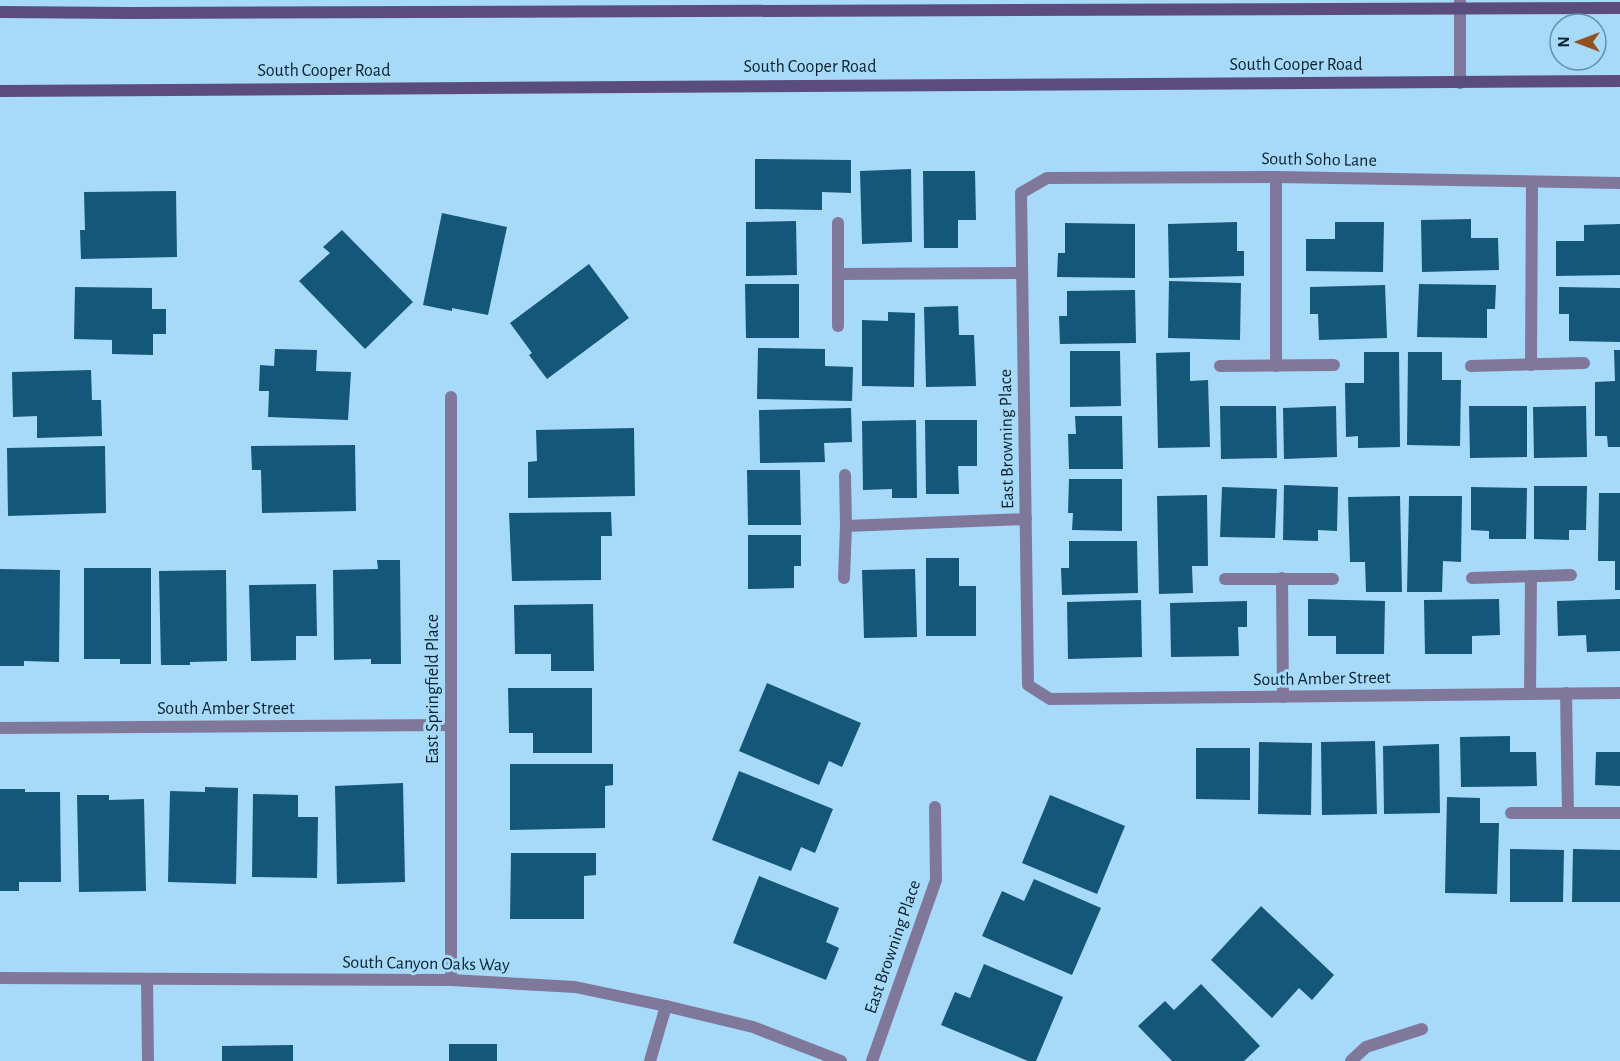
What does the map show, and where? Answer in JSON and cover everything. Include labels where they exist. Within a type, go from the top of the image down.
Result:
[{"type":"main road","points":[[0,12],[140,14],[1460,4],[1620,8]]},
{"type":"main road","name":"South Cooper Road","points":[[0,91],[1620,81]]},
{"type":"street","points":[[1460,4],[1460,83]]},
{"type":"street","points":[[1276,177],[1276,366]]},
{"type":"street","name":"South Soho Lane","points":[[1021,193],[1047,178],[1276,177],[1620,183]]},
{"type":"street","points":[[1531,365],[1532,182]]},
{"type":"street","name":"East Browning Place","points":[[1021,193],[1028,685]]},
{"type":"street","points":[[838,223],[838,326]]},
{"type":"street","points":[[839,274],[1022,273]]},
{"type":"street","points":[[1471,366],[1584,363]]},
{"type":"street","points":[[1220,366],[1334,365]]},
{"type":"street","name":"East Springfield Place","points":[[452,397],[452,980]]},
{"type":"street","points":[[844,578],[845,475]]},
{"type":"street","points":[[846,526],[1026,519]]},
{"type":"street","points":[[1472,578],[1571,574]]},
{"type":"street","points":[[1530,694],[1531,576]]},
{"type":"street","points":[[1282,578],[1283,697]]},
{"type":"street","points":[[1225,579],[1333,579]]},
{"type":"street","name":"South Amber Street","points":[[1028,685],[1050,699],[1620,693]]},
{"type":"street","points":[[1566,693],[1568,813]]},
{"type":"street","name":"South Amber Street","points":[[0,728],[452,725]]},
{"type":"street","name":"East Browning Place","points":[[872,1061],[936,880],[935,807]]},
{"type":"street","points":[[1511,813],[1620,813]]},
{"type":"street","name":"South Canyon Oaks Way","points":[[0,978],[452,980],[575,987],[753,1027],[841,1061]]},
{"type":"street","points":[[147,980],[148,1061]]},
{"type":"street","points":[[650,1061],[666,1006]]},
{"type":"street","points":[[1351,1061],[1366,1047],[1422,1029]]},
{"type":"building","points":[[755,159],[851,160],[851,193],[822,192],[822,210],[755,209]]},
{"type":"building","points":[[911,169],[912,242],[862,244],[860,171]]},
{"type":"building","points":[[923,171],[975,171],[976,220],[958,220],[958,248],[924,248]]},
{"type":"building","points":[[176,191],[177,257],[81,259],[80,230],[85,230],[84,192]]},
{"type":"building","points":[[442,213],[507,227],[488,315],[423,305]]},
{"type":"building","points":[[1471,219],[1471,238],[1498,238],[1499,270],[1422,272],[1421,220]]},
{"type":"building","points":[[796,221],[797,275],[746,276],[746,222]]},
{"type":"building","points":[[1237,222],[1237,251],[1244,251],[1244,276],[1169,278],[1168,224]]},
{"type":"building","points":[[1335,222],[1384,222],[1383,272],[1306,271],[1306,239],[1335,239]]},
{"type":"building","points":[[1065,223],[1135,224],[1135,278],[1057,277],[1058,253],[1065,253]]},
{"type":"building","points":[[1620,224],[1620,275],[1556,276],[1556,241],[1584,241],[1584,225]]},
{"type":"building","points":[[342,230],[413,302],[365,349],[299,281],[330,253],[323,247]]},
{"type":"building","points":[[589,264],[629,318],[547,379],[529,355],[532,353],[510,323]]},
{"type":"building","points":[[1169,281],[1241,283],[1240,340],[1168,338]]},
{"type":"building","points":[[745,284],[799,284],[799,338],[746,338]]},
{"type":"building","points":[[1419,284],[1496,285],[1495,309],[1487,309],[1487,338],[1417,337]]},
{"type":"building","points":[[1385,285],[1387,338],[1319,340],[1318,314],[1310,314],[1310,287]]},
{"type":"building","points":[[75,287],[152,288],[152,309],[166,309],[166,334],[153,334],[153,355],[112,354],[112,340],[74,339]]},
{"type":"building","points":[[1559,287],[1620,288],[1620,342],[1569,341],[1569,314],[1559,314]]},
{"type":"building","points":[[1135,290],[1136,343],[1060,344],[1059,316],[1067,316],[1067,291]]},
{"type":"building","points":[[958,306],[959,335],[974,335],[976,386],[926,387],[924,307]]},
{"type":"building","points":[[888,312],[915,313],[914,387],[862,386],[862,320],[888,321]]},
{"type":"building","points":[[758,348],[825,349],[825,366],[853,367],[852,401],[757,399]]},
{"type":"building","points":[[275,349],[317,350],[316,371],[351,372],[348,420],[268,417],[269,391],[259,391],[260,365],[274,366]]},
{"type":"building","points":[[1614,350],[1620,350],[1620,447],[1608,447],[1607,436],[1595,436],[1595,382],[1615,381]]},
{"type":"building","points":[[1070,351],[1120,351],[1121,406],[1070,407]]},
{"type":"building","points":[[1190,352],[1190,381],[1208,380],[1210,447],[1158,448],[1156,353]]},
{"type":"building","points":[[1364,352],[1399,352],[1400,447],[1358,448],[1358,436],[1346,437],[1345,383],[1364,383]]},
{"type":"building","points":[[1408,352],[1442,352],[1442,380],[1461,380],[1460,446],[1407,445]]},
{"type":"building","points":[[91,370],[92,400],[101,400],[102,436],[37,438],[37,416],[13,417],[12,372]]},
{"type":"building","points":[[1220,406],[1276,406],[1277,458],[1221,459]]},
{"type":"building","points":[[1336,406],[1337,457],[1284,459],[1283,408]]},
{"type":"building","points":[[1469,406],[1527,406],[1527,457],[1470,458]]},
{"type":"building","points":[[1586,406],[1587,457],[1534,458],[1533,407]]},
{"type":"building","points":[[851,408],[852,442],[824,443],[825,462],[760,463],[759,410]]},
{"type":"building","points":[[1075,416],[1122,416],[1123,469],[1069,469],[1068,434],[1076,434]]},
{"type":"building","points":[[916,420],[917,498],[892,498],[892,489],[863,490],[862,421]]},
{"type":"building","points":[[925,420],[977,420],[977,466],[958,466],[959,494],[926,494]]},
{"type":"building","points":[[634,428],[635,496],[528,498],[528,462],[537,461],[536,430]]},
{"type":"building","points":[[355,445],[356,511],[262,513],[261,470],[252,470],[251,446]]},
{"type":"building","points":[[105,446],[106,513],[8,516],[7,448]]},
{"type":"building","points":[[747,470],[800,470],[801,525],[748,525]]},
{"type":"building","points":[[1069,479],[1122,479],[1122,531],[1072,530],[1073,513],[1068,513]]},
{"type":"building","points":[[1284,485],[1338,487],[1337,531],[1318,530],[1318,541],[1283,540]]},
{"type":"building","points":[[1534,486],[1587,486],[1586,530],[1569,530],[1569,540],[1534,539]]},
{"type":"building","points":[[1222,487],[1277,489],[1275,538],[1220,537]]},
{"type":"building","points":[[1471,487],[1527,488],[1526,539],[1489,539],[1489,531],[1471,530]]},
{"type":"building","points":[[1599,493],[1620,493],[1620,590],[1615,590],[1615,561],[1598,561]]},
{"type":"building","points":[[1207,495],[1208,566],[1192,566],[1193,593],[1159,594],[1157,496]]},
{"type":"building","points":[[1400,496],[1402,592],[1366,592],[1365,562],[1350,562],[1348,497]]},
{"type":"building","points":[[1409,496],[1462,496],[1461,562],[1443,561],[1442,592],[1407,592]]},
{"type":"building","points":[[611,512],[612,536],[601,536],[601,580],[512,581],[509,513]]},
{"type":"building","points":[[748,535],[801,535],[801,566],[794,566],[794,588],[748,589]]},
{"type":"building","points":[[1069,541],[1137,541],[1138,593],[1062,595],[1061,568],[1069,568]]},
{"type":"building","points":[[926,558],[959,558],[959,586],[976,586],[976,636],[926,636]]},
{"type":"building","points":[[377,560],[400,560],[401,664],[371,664],[371,659],[334,660],[333,570],[378,569]]},
{"type":"building","points":[[84,568],[151,568],[151,664],[120,664],[120,659],[84,659]]},
{"type":"building","points":[[0,569],[60,570],[59,662],[24,661],[24,666],[0,666]]},
{"type":"building","points":[[915,569],[917,637],[864,638],[862,570]]},
{"type":"building","points":[[226,570],[227,661],[161,665],[159,571]]},
{"type":"building","points":[[316,584],[317,636],[296,636],[296,660],[251,661],[249,585]]},
{"type":"building","points":[[1308,599],[1385,601],[1384,654],[1336,654],[1336,636],[1308,636]]},
{"type":"building","points":[[1499,599],[1500,635],[1472,636],[1472,654],[1425,654],[1424,600]]},
{"type":"building","points":[[1620,599],[1620,651],[1587,652],[1586,635],[1558,636],[1557,601]]},
{"type":"building","points":[[1141,600],[1142,657],[1068,659],[1067,602]]},
{"type":"building","points":[[1247,601],[1247,627],[1238,627],[1239,656],[1171,657],[1170,603]]},
{"type":"building","points":[[593,604],[594,671],[551,671],[551,654],[515,654],[514,605]]},
{"type":"building","points":[[767,683],[861,723],[842,767],[829,761],[819,785],[739,751]]},
{"type":"building","points":[[508,688],[592,688],[592,753],[533,753],[533,733],[509,733]]},
{"type":"building","points":[[1510,736],[1510,752],[1536,752],[1537,786],[1461,787],[1460,737]]},
{"type":"building","points":[[1375,741],[1377,814],[1322,815],[1321,742]]},
{"type":"building","points":[[1259,742],[1312,743],[1311,815],[1258,814]]},
{"type":"building","points":[[1439,744],[1440,813],[1384,814],[1383,746]]},
{"type":"building","points":[[1196,748],[1250,748],[1250,800],[1196,799]]},
{"type":"building","points":[[1596,752],[1620,752],[1620,786],[1595,785]]},
{"type":"building","points":[[510,764],[613,764],[613,785],[605,786],[605,828],[510,830]]},
{"type":"building","points":[[739,771],[833,809],[815,853],[801,847],[791,871],[712,840]]},
{"type":"building","points":[[403,783],[405,882],[337,884],[335,786]]},
{"type":"building","points":[[205,787],[238,788],[236,884],[168,882],[170,791],[205,792]]},
{"type":"building","points":[[0,789],[60,792],[61,882],[19,882],[19,891],[0,891]]},
{"type":"building","points":[[253,794],[298,795],[298,817],[318,817],[317,878],[252,877]]},
{"type":"building","points":[[77,795],[109,795],[109,800],[144,799],[146,891],[79,892]]},
{"type":"building","points":[[1050,795],[1125,826],[1097,894],[1022,863]]},
{"type":"building","points":[[1447,797],[1480,798],[1480,823],[1499,823],[1497,894],[1445,893]]},
{"type":"building","points":[[1510,849],[1564,850],[1563,902],[1510,902]]},
{"type":"building","points":[[1573,849],[1620,850],[1620,902],[1572,902]]},
{"type":"building","points":[[511,853],[596,853],[596,875],[584,876],[584,919],[510,919]]},
{"type":"building","points":[[759,876],[839,908],[826,942],[839,948],[826,980],[733,943]]},
{"type":"building","points":[[1034,879],[1101,908],[1072,975],[982,936],[1002,891],[1024,901]]},
{"type":"building","points":[[1261,906],[1334,975],[1312,1000],[1299,988],[1272,1018],[1211,960]]},
{"type":"building","points":[[984,964],[1063,997],[1036,1061],[1028,1061],[941,1025],[955,992],[970,998]]},
{"type":"building","points":[[1201,984],[1260,1046],[1244,1061],[1172,1061],[1138,1026],[1165,1001],[1174,1010]]},
{"type":"building","points":[[449,1044],[497,1044],[497,1061],[449,1061]]},
{"type":"building","points":[[293,1045],[293,1061],[222,1061],[222,1046]]}]
